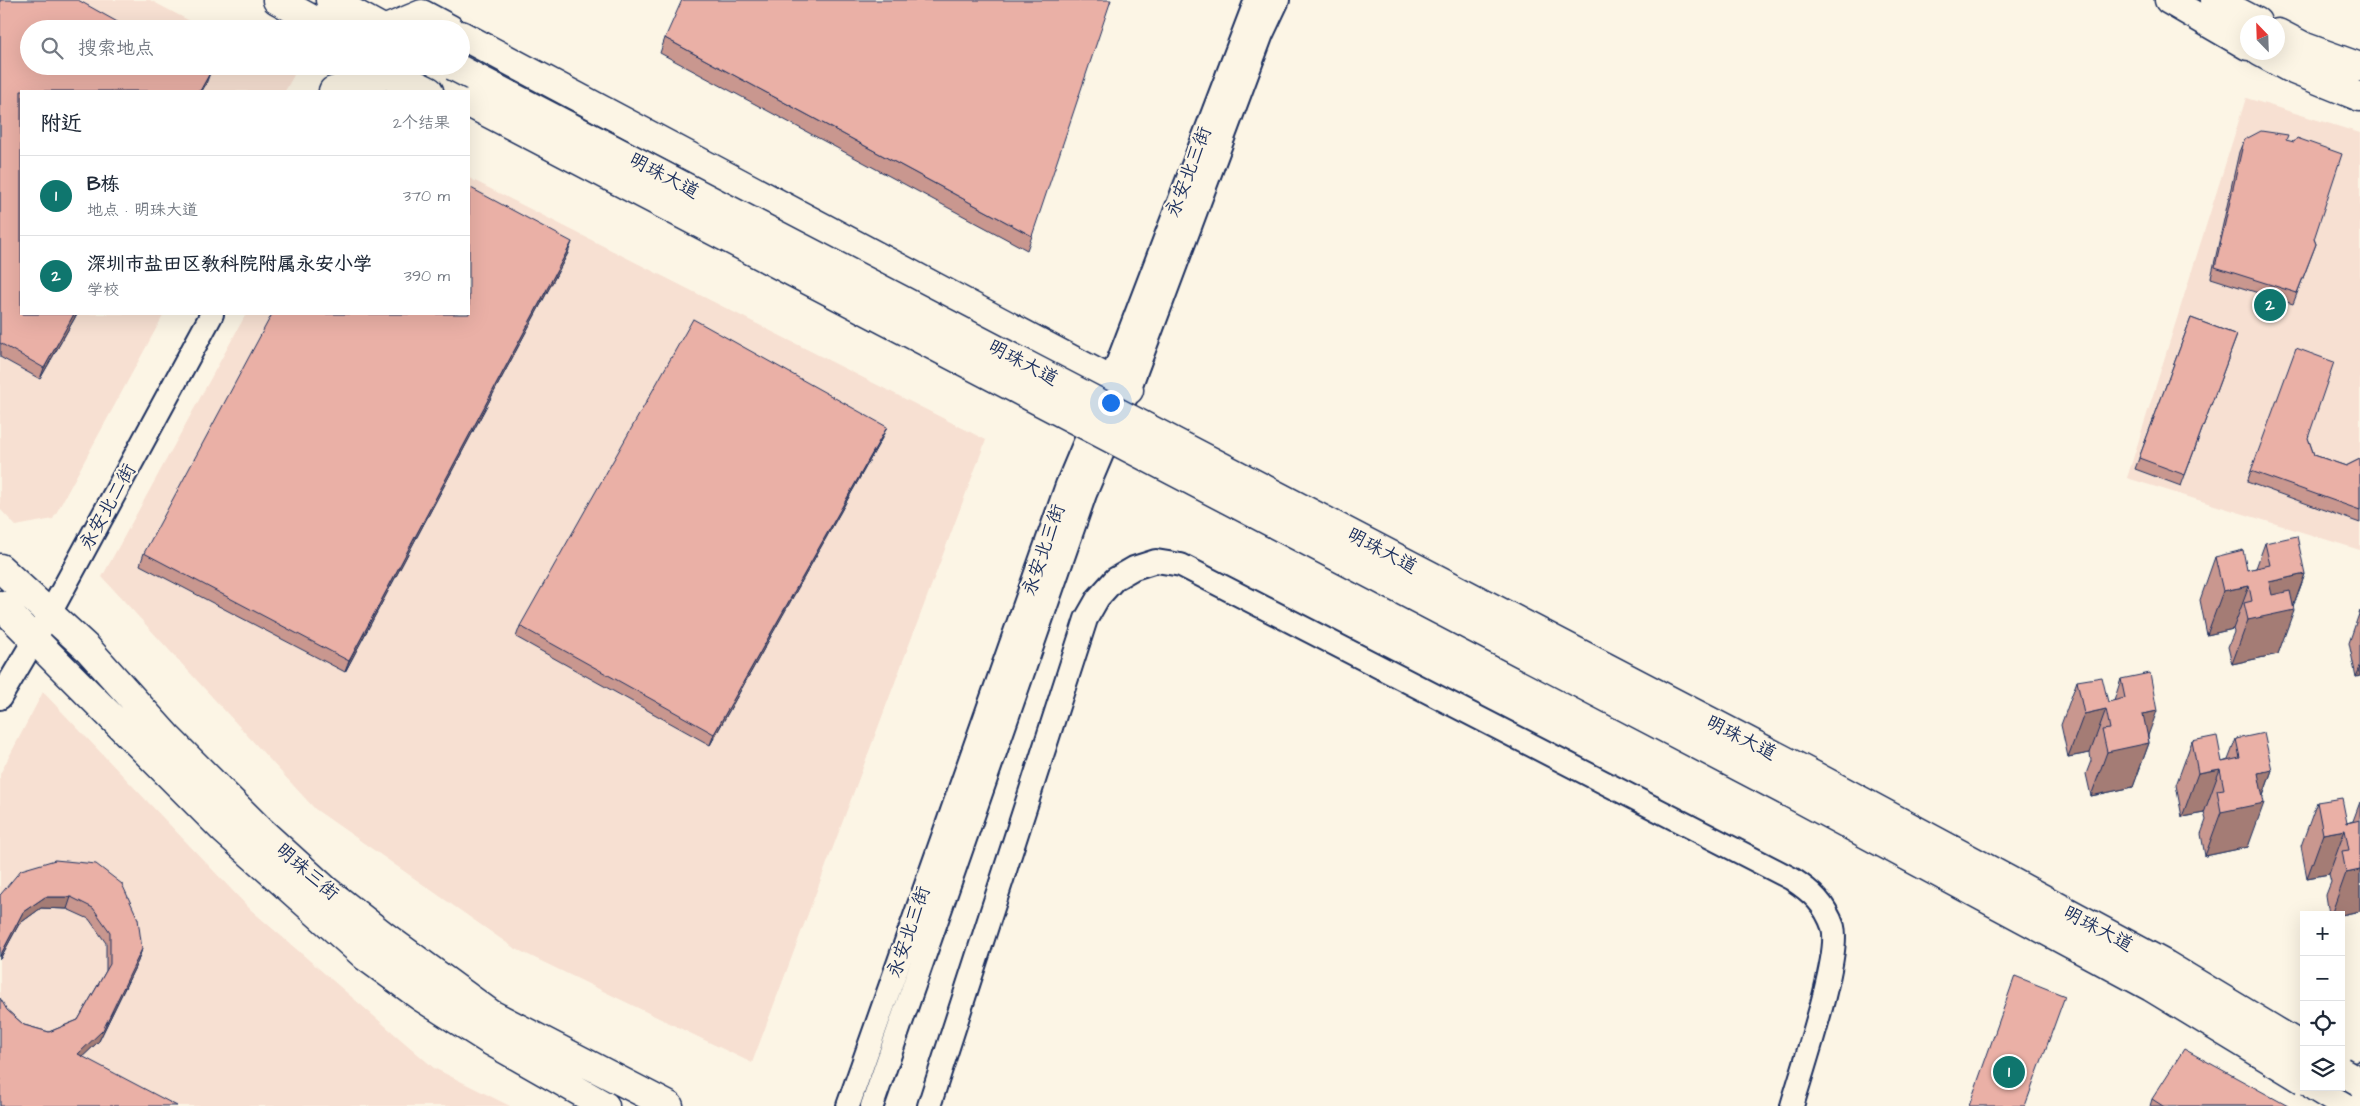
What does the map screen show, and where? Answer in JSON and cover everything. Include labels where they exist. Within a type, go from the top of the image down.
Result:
[{"type":"street","points":[[277,0],[314,20]]},
{"type":"street","points":[[330,0],[367,20]]},
{"type":"street","name":"永安北三街","points":[[872,1106],[1085,494],[1113,428],[1120,385],[1256,0]]},
{"type":"street","name":"永安北三街","points":[[848,1106],[1067,485],[1086,440],[1120,385],[1278,0]]},
{"type":"street","points":[[2169,0],[2240,41]]},
{"type":"street","points":[[2215,0],[2244,15]]},
{"type":"street","points":[[407,20],[422,14],[433,20]]},
{"type":"street","points":[[2285,37],[2305,47],[2360,67]]},
{"type":"street","name":"明珠大道","points":[[470,40],[1120,385]]},
{"type":"street","points":[[2275,60],[2291,69],[2360,97]]},
{"type":"street","points":[[334,90],[346,75]]},
{"type":"street","points":[[336,90],[386,75],[415,84],[427,90]]},
{"type":"street","points":[[416,75],[445,90]]},
{"type":"street","name":"明珠大道","points":[[470,75],[1813,775],[2166,965],[2301,1046]]},
{"type":"street","name":"明珠大道","points":[[470,104],[1801,799],[2152,987],[2300,1078]]},
{"type":"street","name":"明珠大道","points":[[470,113],[1086,440]]},
{"type":"street","name":"永安北二街","points":[[0,698],[32,640],[49,615],[211,315]]},
{"type":"street","points":[[1086,440],[1113,428]]},
{"type":"street","points":[[929,1106],[1086,619],[1098,598],[1115,579],[1134,568],[1156,561],[1181,565],[1792,879],[1816,895],[1827,912],[1833,930],[1832,962],[1792,1106]]},
{"type":"street","name":"明珠三街","points":[[0,568],[88,649],[169,739],[260,830],[376,930],[491,1014],[669,1106]]},
{"type":"street","name":"明珠三街","points":[[0,605],[32,640],[64,668],[225,831],[366,957],[422,997],[479,1033],[606,1106]]},
{"type":"street","points":[[2345,1073],[2360,1082]]},
{"type":"street","points":[[2322,1091],[2348,1106],[2360,1075]]},
{"type":"shaded area","points":[[0,0],[150,0],[188,20],[20,20],[20,75],[294,75],[286,90],[20,90],[20,315],[163,315],[53,519],[16,526],[0,509]]},
{"type":"shaded area","points":[[2246,98],[2360,133],[2360,550],[2127,478]]},
{"type":"shaded area","points":[[470,179],[986,440],[752,1063],[514,948],[315,809],[102,577],[245,315],[470,315]]},
{"type":"shaded area","points":[[43,692],[251,910],[434,1068],[510,1106],[0,1106],[0,774]]},
{"type":"building","points":[[0,0],[78,0],[114,20],[20,20],[20,75],[209,75],[201,90],[20,90],[20,315],[73,315],[44,368],[0,343]]},
{"type":"building","points":[[682,0],[1111,0],[1032,236],[665,38]]},
{"type":"building","points":[[2261,131],[2288,135],[2286,140],[2294,142],[2297,138],[2342,154],[2314,239],[2316,244],[2297,293],[2215,267],[2244,140]]},
{"type":"building","points":[[470,188],[572,242],[349,661],[144,553],[271,315],[470,315]]},
{"type":"building","points":[[2191,318],[2237,335],[2185,475],[2139,458]]},
{"type":"building","points":[[693,319],[887,427],[714,734],[520,626]]},
{"type":"building","points":[[2296,348],[2334,362],[2308,438],[2314,455],[2346,466],[2360,459],[2360,510],[2251,471]]},
{"type":"building","points":[[2297,536],[2305,574],[2269,582],[2272,595],[2290,591],[2294,610],[2248,620],[2244,603],[2252,601],[2249,586],[2223,591],[2215,557],[2243,550],[2247,570],[2270,565],[2265,543]]},
{"type":"building","points":[[2150,673],[2157,711],[2143,714],[2149,743],[2107,752],[2102,730],[2110,729],[2106,709],[2084,714],[2077,681],[2102,677],[2108,702],[2125,698],[2121,679]]},
{"type":"building","points":[[2264,733],[2272,770],[2258,773],[2264,803],[2221,812],[2217,790],[2224,789],[2220,769],[2198,773],[2192,741],[2217,736],[2222,762],[2240,758],[2236,739]]},
{"type":"building","points":[[2342,798],[2347,823],[2360,820],[2360,870],[2346,873],[2342,851],[2349,850],[2345,830],[2323,834],[2317,802]]},
{"type":"building","points":[[55,860],[96,864],[122,884],[138,919],[142,949],[103,1030],[78,1054],[177,1106],[0,1106],[0,998],[7,1010],[24,1025],[49,1032],[78,1020],[110,964],[110,932],[93,908],[71,897],[45,897],[23,912],[0,956],[0,895],[21,870]]},
{"type":"building","points":[[2015,976],[2065,996],[2025,1106],[1969,1106]]},
{"type":"building","points":[[2184,1049],[2288,1106],[2163,1106],[2152,1099]]},
{"type":"place","name":"深圳市盐田区教科院附属永安小学","points":[[2270,305]]},
{"type":"place","name":"B栋","points":[[2009,1072]]}]
